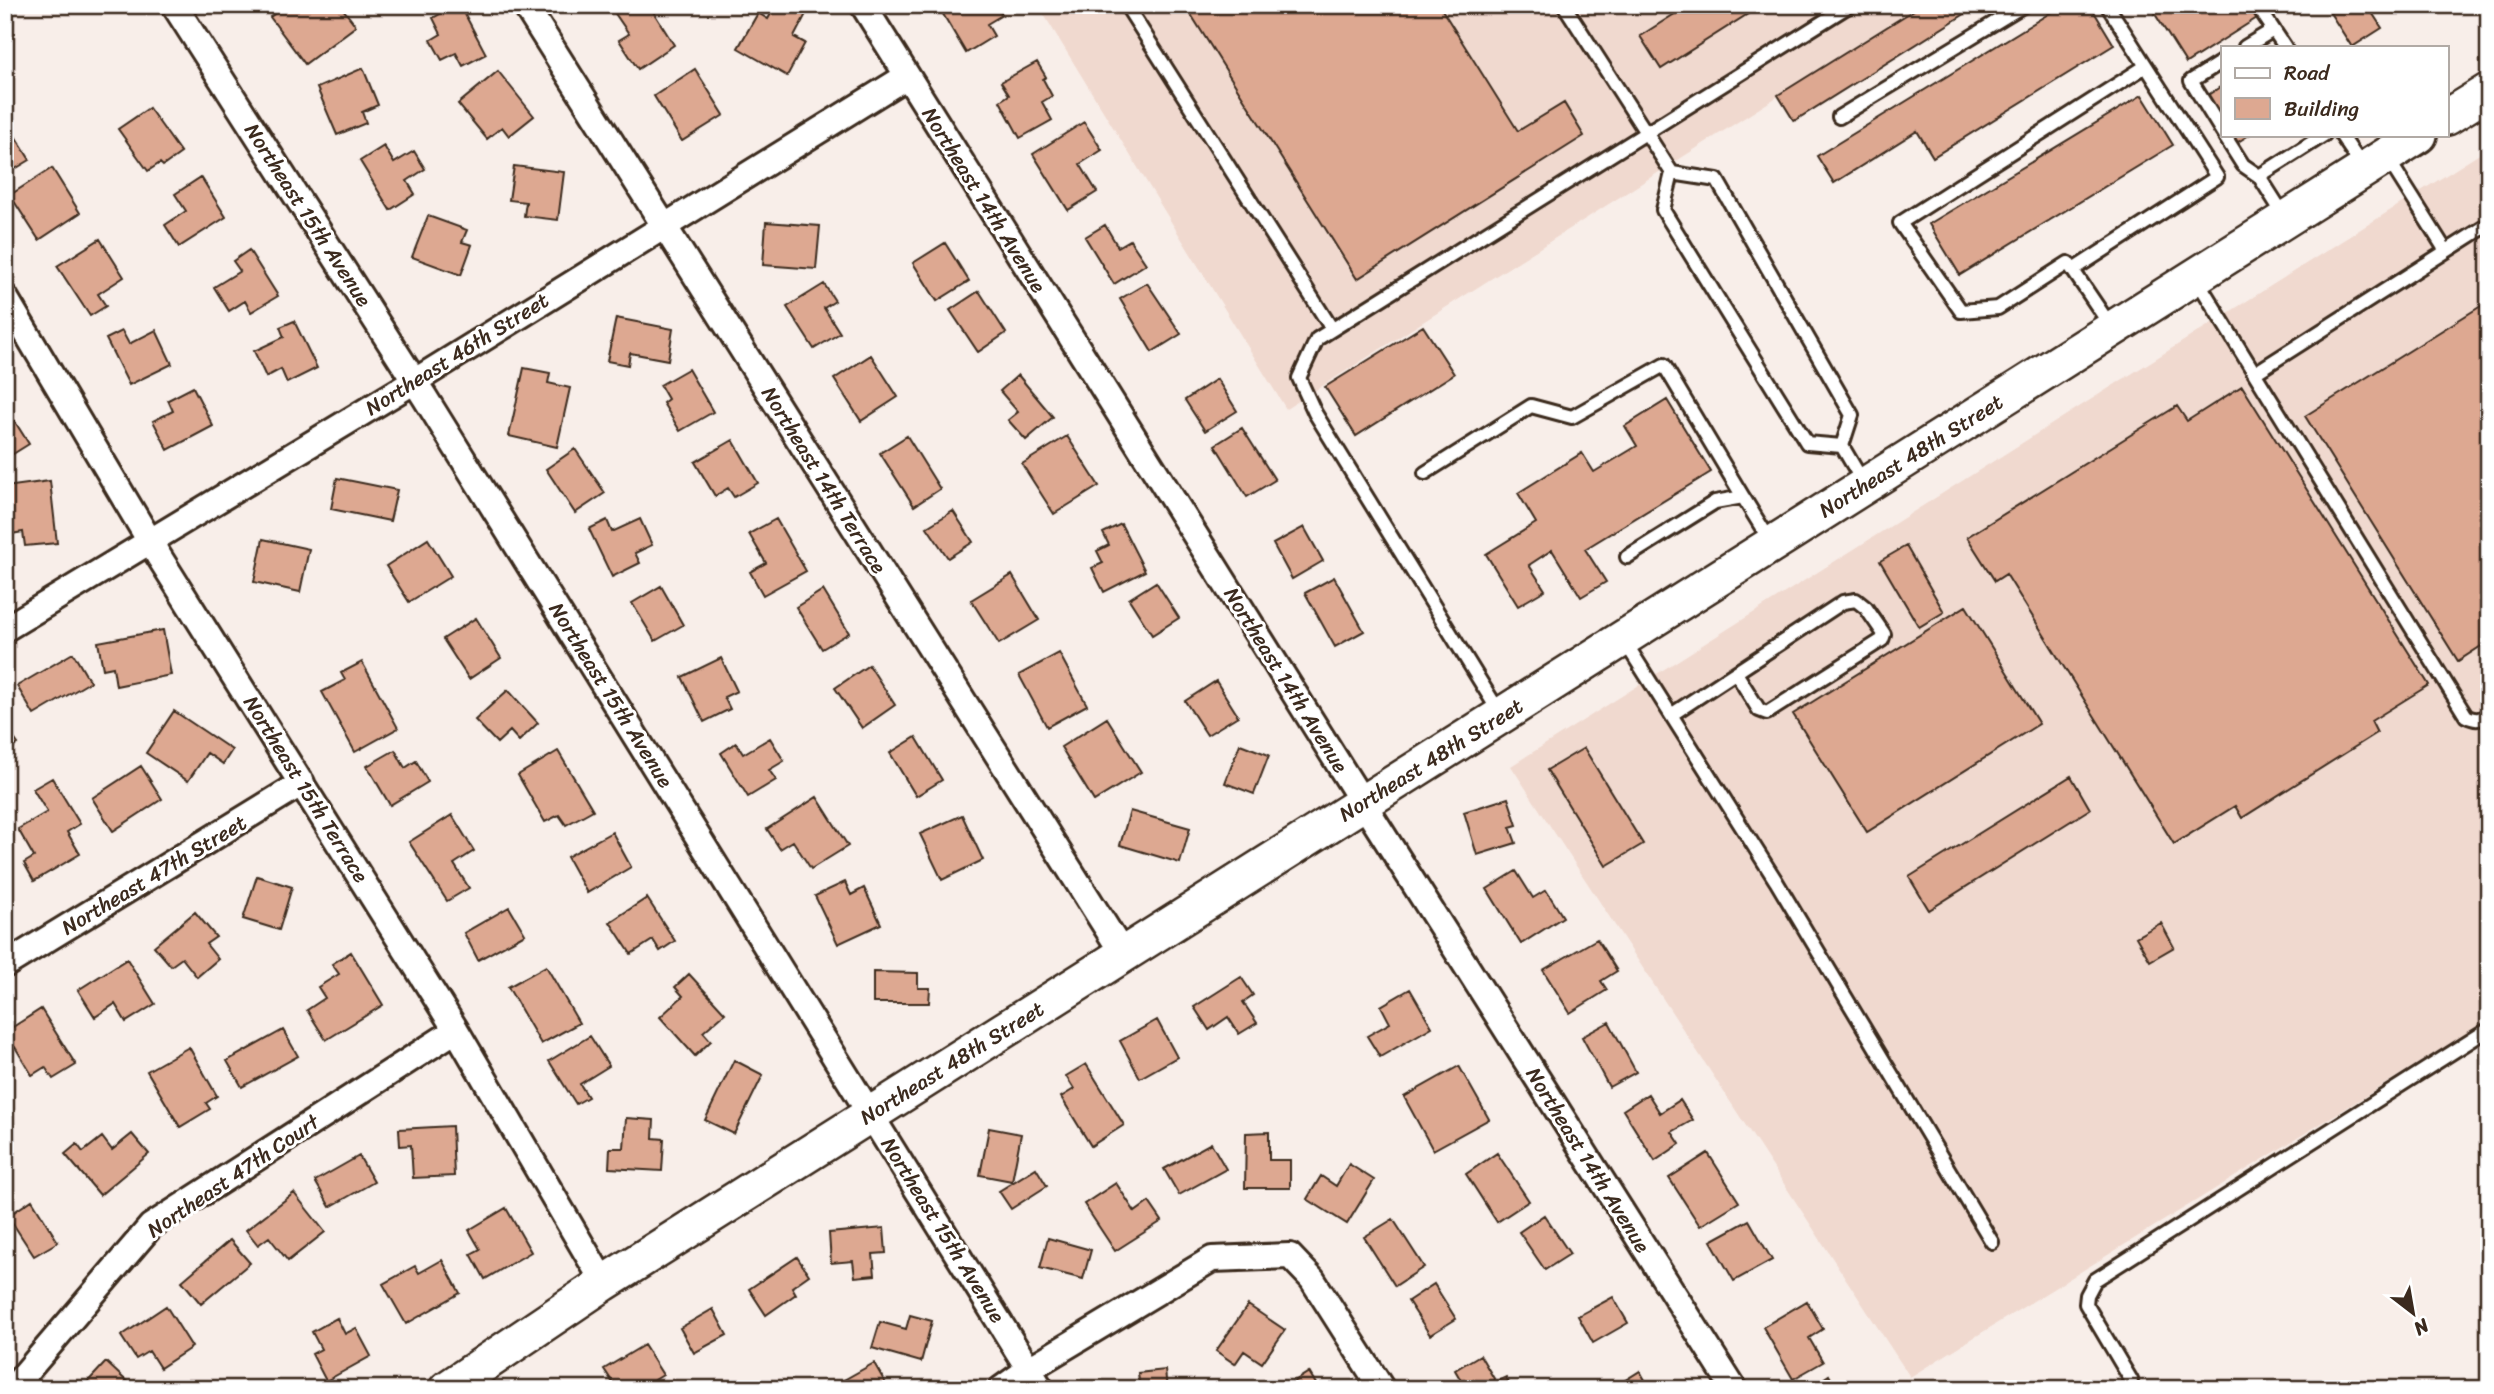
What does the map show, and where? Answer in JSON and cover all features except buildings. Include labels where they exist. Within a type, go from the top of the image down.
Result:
[{"type":"street","name":"Northeast 15th Avenue","points":[[174,5],[415,381],[1035,1379]]},
{"type":"street","name":"Northeast 14th Terrace","points":[[525,5],[1122,954]]},
{"type":"street","name":"Northeast 14th Avenue","points":[[863,5],[1734,1389]]},
{"type":"street","name":"Northeast 46th Street","points":[[5,629],[415,381],[906,75]]},
{"type":"street","points":[[2448,116],[2489,91]]},
{"type":"street","name":"Northeast 48th Street","points":[[447,1389],[604,1283],[2417,136]]},
{"type":"street","name":"Northeast 15th Terrace","points":[[5,296],[150,543],[456,1030],[604,1283]]},
{"type":"street","name":"Northeast 47th Street","points":[[5,965],[302,783]]},
{"type":"street","name":"Northeast 47th Court","points":[[12,1389],[151,1226],[456,1030]]},
{"type":"street","points":[[1001,1389],[1035,1379],[1212,1259],[1290,1256],[1312,1279],[1382,1389]]},
{"type":"lane","points":[[1126,5],[1332,329]]},
{"type":"lane","points":[[1564,5],[1672,173],[1663,210],[1800,432],[1807,443],[1842,446]]},
{"type":"lane","points":[[1501,716],[1315,413],[1298,378],[1317,339],[1850,5]]},
{"type":"lane","points":[[1839,117],[2024,5]]},
{"type":"lane","points":[[2073,270],[2217,177],[2107,5]]},
{"type":"lane","points":[[2258,5],[2284,46]]},
{"type":"lane","points":[[2247,46],[2273,30]]},
{"type":"lane","points":[[2221,62],[2191,81],[2221,131]]},
{"type":"lane","points":[[2112,329],[2068,263],[1998,309],[1961,311],[1900,223],[2146,66]]},
{"type":"lane","points":[[2224,136],[2243,165],[2259,176],[2286,219]]},
{"type":"lane","points":[[2259,176],[2321,136]]},
{"type":"lane","points":[[2342,136],[2375,163],[2446,251]]},
{"type":"lane","points":[[1672,173],[1717,180],[1852,415],[1842,446],[1865,485]]},
{"type":"lane","points":[[2255,373],[2489,224]]},
{"type":"lane","points":[[2195,276],[2466,716],[2473,720],[2489,714]]},
{"type":"lane","points":[[1424,473],[1531,406],[1572,418],[1664,365],[1772,544]]},
{"type":"lane","points":[[1627,557],[1715,502],[1743,497]]},
{"type":"lane","points":[[1671,715],[1843,602],[1856,600],[1866,608],[1884,634],[1882,640],[1767,713],[1759,710],[1736,673]]},
{"type":"lane","points":[[1623,639],[1776,881],[1992,1242]]},
{"type":"lane","points":[[2129,1389],[2131,1380],[2086,1304],[2087,1295],[2095,1280],[2489,1029]]},
{"type":"shaded area","points":[[1038,5],[1922,5],[1286,409]]},
{"type":"shaded area","points":[[2489,148],[2489,1020],[1910,1377],[1511,766]]}]
